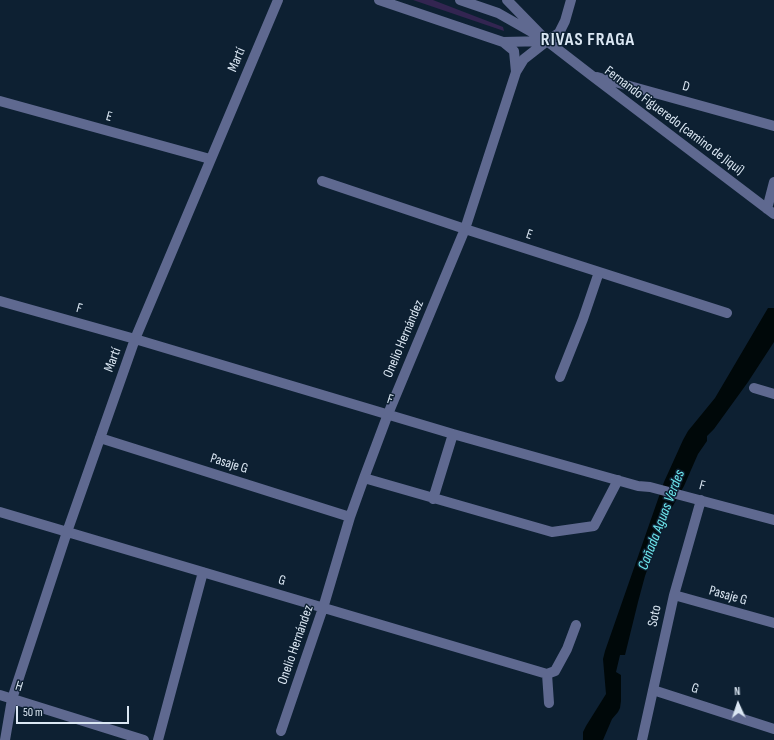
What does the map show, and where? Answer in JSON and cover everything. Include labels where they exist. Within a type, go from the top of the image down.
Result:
[{"type":"street","name":"Martí","points":[[5,740],[12,699],[67,532],[135,339],[278,0]]},
{"type":"street","points":[[379,0],[504,42],[547,41]]},
{"type":"street","points":[[460,0],[498,13],[547,41]]},
{"type":"street","points":[[498,13],[505,10],[506,0]]},
{"type":"street","name":"Fernando Figueredo (camino de Jiquí)","points":[[506,0],[547,41],[770,212]]},
{"type":"street","name":"Onelio Hernández","points":[[281,731],[323,608],[350,517],[388,414],[465,229],[516,72],[524,59],[559,33],[565,21],[571,0]]},
{"type":"street","name":"Onelio Hernández","points":[[504,42],[514,51],[516,72]]},
{"type":"street","name":"D","points":[[591,76],[774,126]]},
{"type":"street","name":"E","points":[[0,101],[210,159]]},
{"type":"street","name":"E","points":[[322,181],[465,229],[727,313]]},
{"type":"street","points":[[770,212],[774,182]]},
{"type":"street","points":[[560,377],[583,319],[599,272]]},
{"type":"street","name":"F","points":[[0,301],[135,339],[453,434],[638,486],[650,487],[774,520]]},
{"type":"street","points":[[754,388],[774,394]]},
{"type":"street","points":[[433,499],[453,434]]},
{"type":"street","name":"Pasaje G","points":[[100,438],[350,517]]},
{"type":"street","points":[[364,478],[552,532],[594,526],[618,480]]},
{"type":"street","name":"Soto","points":[[642,740],[674,595],[701,500]]},
{"type":"street","name":"G","points":[[0,512],[323,608],[551,673]]},
{"type":"street","points":[[158,740],[203,572]]},
{"type":"street","name":"Pasaje G","points":[[674,595],[774,623]]},
{"type":"street","points":[[549,703],[551,673],[567,649],[575,642],[576,625]]},
{"type":"street","name":"G","points":[[653,690],[774,729]]},
{"type":"street","name":"H","points":[[0,695],[144,740]]},
{"type":"shaded area","points":[[413,0],[433,0],[503,27],[504,31]]},
{"type":"water","name":"Cañada Aguas Verdes","points":[[768,308],[774,308],[774,342],[748,382],[714,429],[707,436],[707,441],[698,454],[684,486],[666,518],[645,576],[625,655],[620,655],[616,672],[621,675],[620,708],[612,719],[603,740],[583,740],[583,732],[586,726],[606,694],[603,659],[605,651],[664,482],[688,431],[715,398]]},
{"type":"district","name":"RIVAS FRAGA","points":[[588,40]]}]
